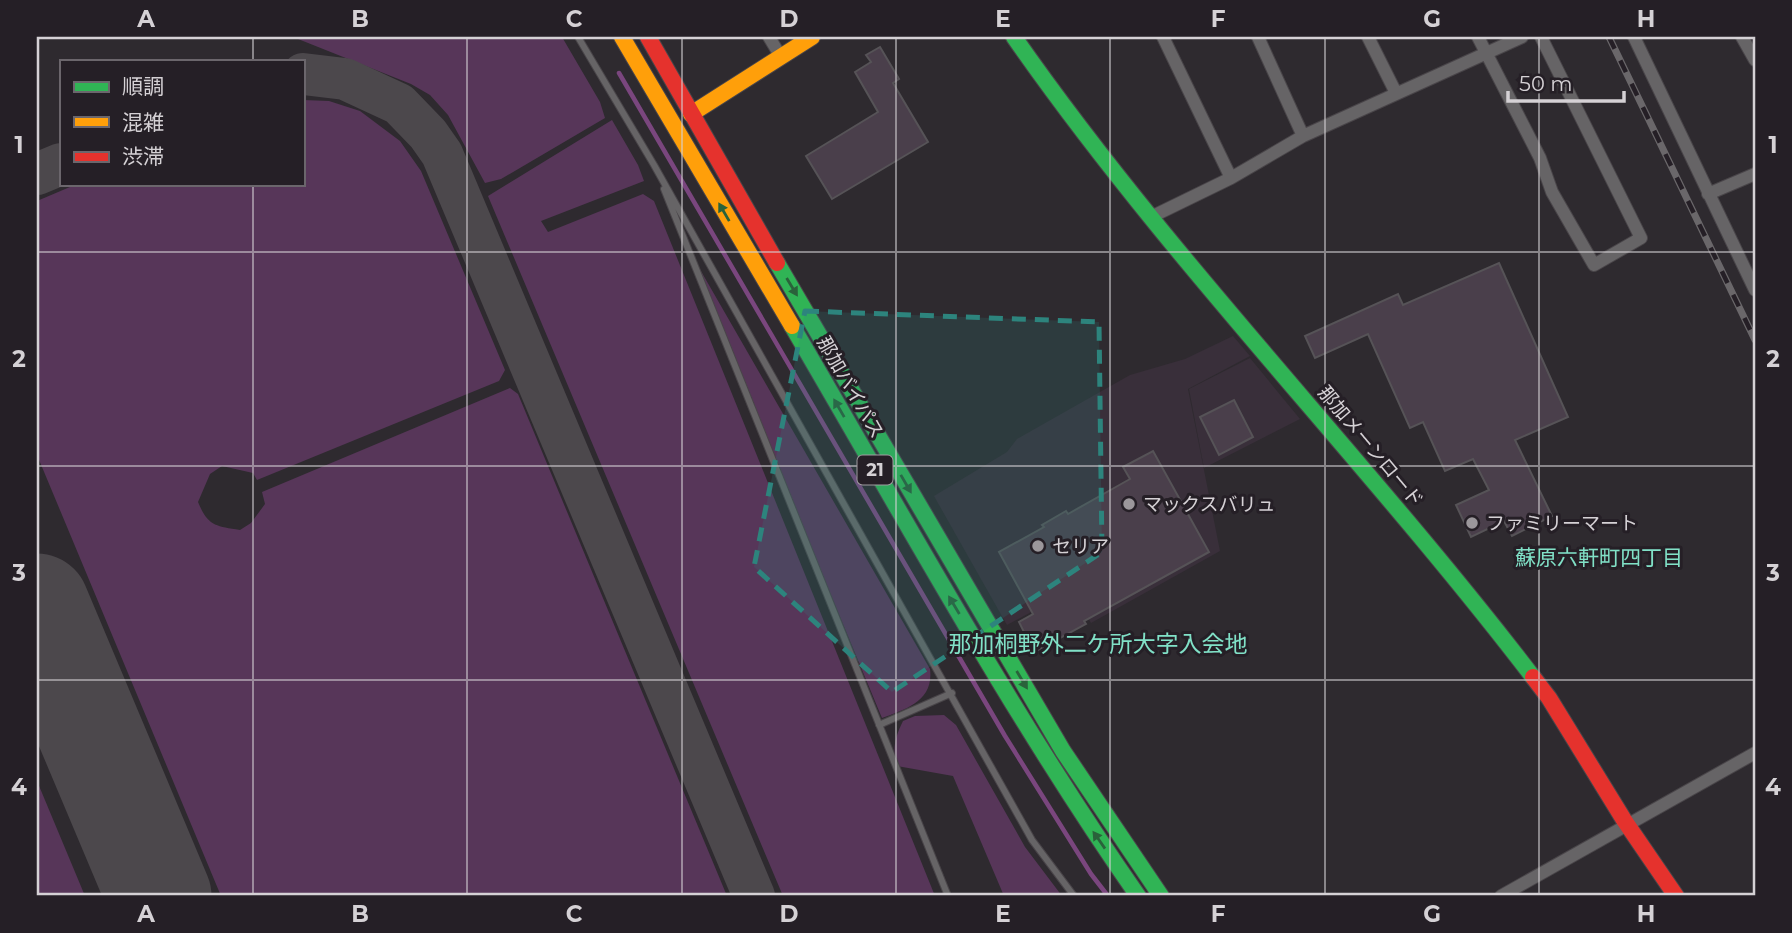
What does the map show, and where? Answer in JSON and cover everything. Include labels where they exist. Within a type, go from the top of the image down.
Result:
[{"type":"main road","name":"那加バイパス","points":[[622,37],[1020,716],[1085,820],[1138,896]]},
{"type":"main road","name":"那加バイパス","points":[[648,37],[1063,751],[1161,896]]},
{"type":"main road","points":[[691,114],[812,37]]},
{"type":"main road","name":"那加メーンロード","points":[[1014,37],[1059,103],[1151,217],[1469,594],[1549,698],[1628,826],[1676,896]]},
{"type":"street","points":[[769,37],[780,57]]},
{"type":"street","points":[[1163,37],[1231,178]]},
{"type":"street","points":[[1258,37],[1303,136]]},
{"type":"street","points":[[1368,37],[1396,93]]},
{"type":"street","points":[[1478,37],[1541,158],[1552,192],[1594,265],[1641,238],[1541,37]]},
{"type":"street","points":[[1151,217],[1231,178],[1303,136],[1522,37]]},
{"type":"street","points":[[1634,37],[1755,290]]},
{"type":"street","points":[[1742,37],[1755,60]]},
{"type":"street","points":[[1708,194],[1755,174]]},
{"type":"street","points":[[1501,896],[1755,753]]},
{"type":"lane","points":[[579,37],[654,164],[1032,840],[1074,896]]},
{"type":"lane","points":[[654,164],[947,896]]},
{"type":"lane","points":[[878,724],[952,693]]},
{"type":"highlighted area","points":[[805,311],[1099,322],[1102,552],[892,692],[754,567]]},
{"type":"shaded area","points":[[293,37],[562,37],[600,102],[605,118],[501,179],[485,183],[448,115],[430,95],[411,84]]},
{"type":"shaded area","points":[[304,100],[329,101],[360,111],[400,141],[421,171],[505,370],[499,381],[257,480],[253,473],[222,466],[210,474],[198,502],[205,516],[213,524],[240,530],[251,523],[265,504],[262,492],[510,388],[518,394],[727,896],[221,896],[37,455],[37,201],[72,186],[304,186]]},
{"type":"shaded area","points":[[612,120],[638,165],[644,181],[541,221],[548,232],[643,194],[654,201],[935,896],[783,896],[488,196]]},
{"type":"shaded area","points":[[698,266],[930,669],[928,689],[909,707],[882,718],[695,268]]},
{"type":"shaded area","points":[[1233,336],[1250,356],[1188,389],[1220,551],[1091,623],[1072,590],[1007,625],[934,496],[1007,452],[1017,439],[1130,375],[1185,359]]},
{"type":"shaded area","points":[[1250,358],[1300,419],[1204,468],[1189,389]]},
{"type":"shaded area","points":[[944,715],[956,725],[1025,847],[1062,896],[1004,896],[953,776],[897,766],[895,743],[903,721],[915,716]]},
{"type":"shaded area","points":[[37,781],[85,896],[37,896]]},
{"type":"building","points":[[880,47],[899,79],[893,83],[928,142],[832,199],[806,156],[878,112],[855,72],[871,62],[866,55]]},
{"type":"building","points":[[1499,263],[1568,417],[1515,440],[1552,516],[1512,536],[1504,521],[1471,537],[1456,505],[1489,490],[1473,459],[1445,471],[1423,422],[1410,428],[1368,334],[1315,358],[1305,336],[1398,294],[1403,305]]},
{"type":"building","points":[[1234,400],[1253,437],[1219,455],[1200,417]]},
{"type":"building","points":[[1153,451],[1209,552],[1084,621],[1086,624],[1029,655],[1020,637],[1025,634],[1019,622],[1033,614],[999,552],[1044,527],[1042,525],[1066,511],[1068,514],[1130,479],[1123,467]]},
{"type":"waterway","points":[[619,73],[1005,736],[1091,874],[1108,896]]},
{"type":"taxiway","points":[[304,74],[345,79],[399,104],[428,134],[442,154],[754,896]]},
{"type":"taxiway","points":[[37,174],[60,164]]},
{"type":"runway","points":[[37,606],[159,896]]},
{"type":"railway","points":[[1609,37],[1755,340]]},
{"type":"traffic: fast","points":[[1014,37],[1138,201],[1404,517],[1533,677]]},
{"type":"traffic: fast","points":[[777,263],[1063,751],[1161,896]]},
{"type":"traffic: fast","points":[[792,326],[1002,686],[1138,896]]},
{"type":"traffic: slow","points":[[622,37],[792,326]]},
{"type":"traffic: slow","points":[[691,114],[812,37]]},
{"type":"traffic: jam","points":[[648,37],[777,263]]},
{"type":"traffic: jam","points":[[1533,677],[1676,896]]},
{"type":"place","name":"マックスバリュ","points":[[1129,504]]},
{"type":"place","name":"ファミリーマート","points":[[1472,523]]},
{"type":"place","name":"セリア","points":[[1038,546]]},
{"type":"district","name":"蘇原六軒町四丁目","points":[[1599,558]]},
{"type":"district","name":"那加桐野外二ケ所大字入会地","points":[[1098,644]]}]
